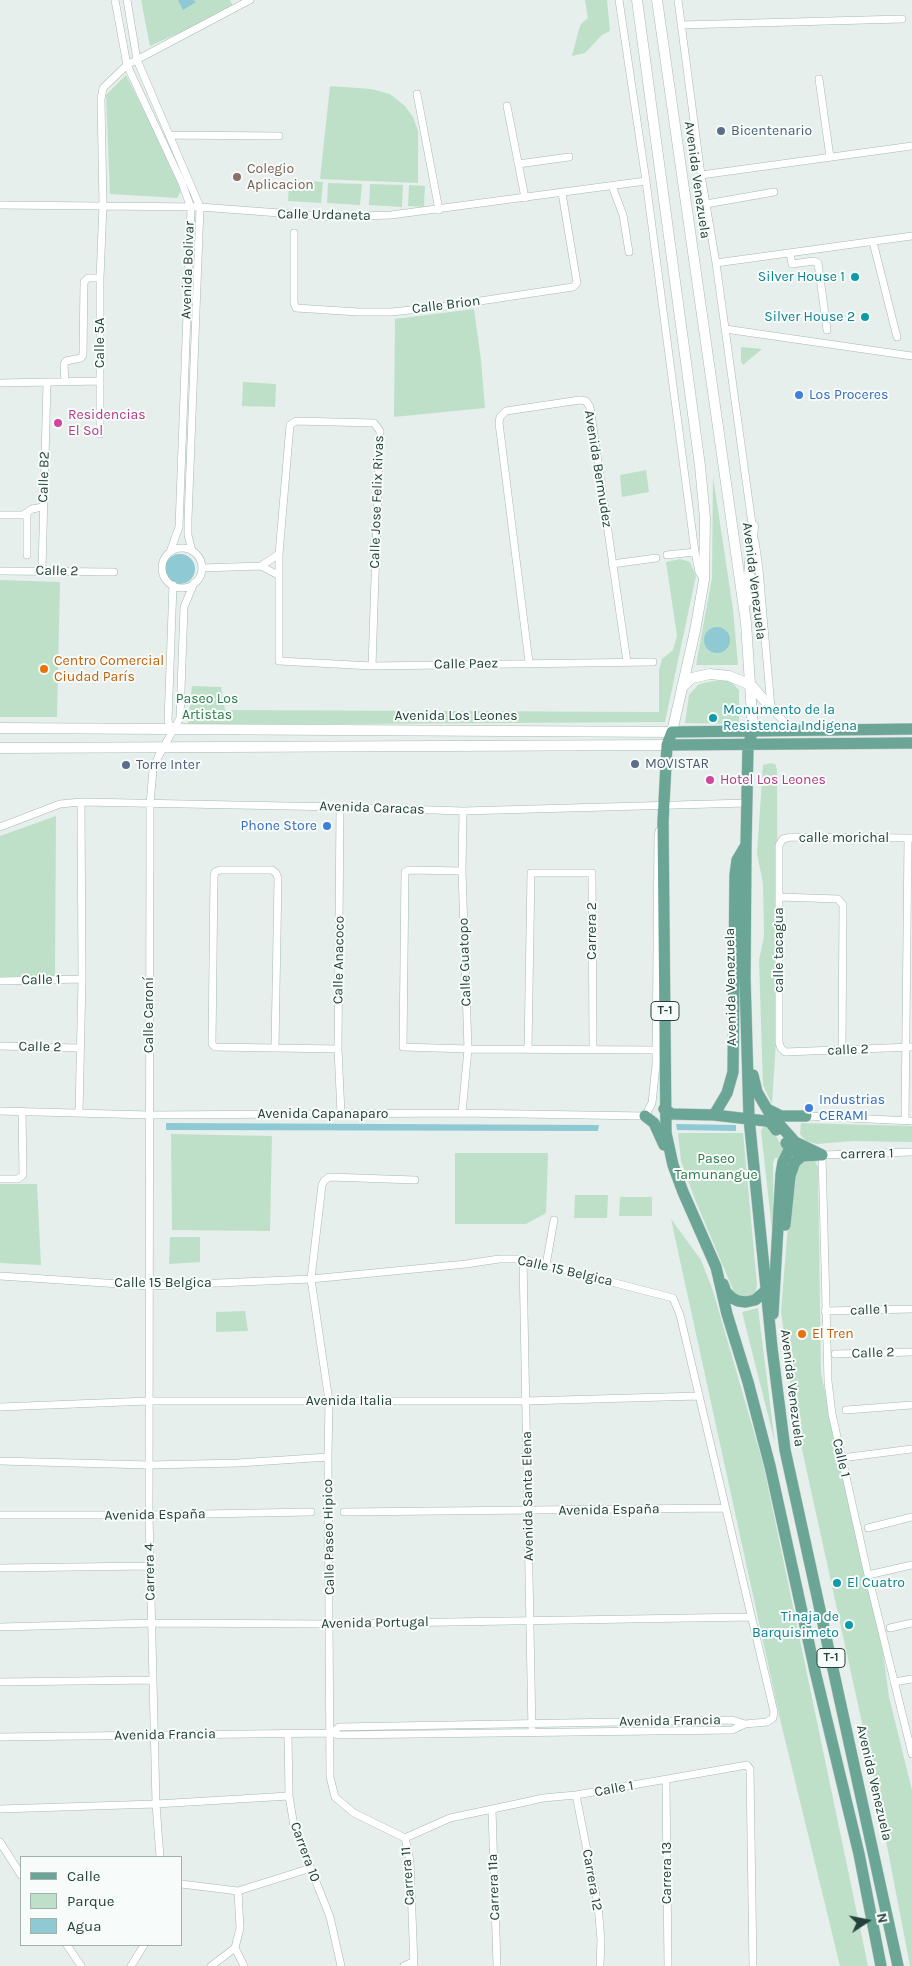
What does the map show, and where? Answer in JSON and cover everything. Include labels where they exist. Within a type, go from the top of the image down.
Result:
[{"type":"main road","name":"Avenida Los Leones","points":[[672,732],[912,729]]},
{"type":"main road","name":"Avenida Venezuela","points":[[753,730],[748,746],[746,845],[745,978],[749,1118],[772,1348],[784,1450],[898,1966]]},
{"type":"main road","name":"T-1","points":[[672,732],[668,745],[663,822],[664,1109],[666,1133],[673,1165],[683,1192],[716,1267],[726,1314],[748,1382],[770,1466],[815,1671],[859,1854],[881,1966]]},
{"type":"main road","points":[[668,745],[748,746],[912,743]]},
{"type":"main road","points":[[714,1115],[727,1093],[733,1072],[736,876],[737,860],[741,850],[746,845]]},
{"type":"main road","points":[[745,978],[750,1017],[753,1078],[757,1092],[770,1114],[795,1142],[822,1155]]},
{"type":"main road","points":[[765,1106],[772,1112],[782,1116],[806,1116]]},
{"type":"main road","points":[[664,1109],[672,1114],[749,1118],[771,1123],[790,1148],[802,1156],[815,1157],[822,1155]]},
{"type":"main road","points":[[645,1116],[654,1124],[673,1165]]},
{"type":"main road","points":[[772,1348],[781,1174],[783,1162],[790,1148]]},
{"type":"main road","points":[[777,1268],[786,1225],[790,1176],[795,1162],[802,1156]]},
{"type":"main road","points":[[716,1267],[726,1292],[738,1301],[755,1300],[776,1282]]},
{"type":"street","name":"Avenida Bolivar","points":[[115,0],[127,65],[182,184],[190,208],[179,527],[170,552],[162,566],[164,577],[172,585],[168,721],[172,730]]},
{"type":"street","name":"Avenida Bolivar","points":[[127,0],[137,60],[200,207],[188,536],[192,551],[197,556],[202,568]]},
{"type":"street","points":[[619,0],[646,181],[695,552],[699,572],[704,580]]},
{"type":"street","points":[[637,0],[700,466],[704,518],[704,580],[695,631],[672,732]]},
{"type":"street","name":"Avenida Venezuela","points":[[656,0],[746,623],[753,730]]},
{"type":"street","name":"Avenida Venezuela","points":[[678,0],[701,174],[744,452],[752,526],[759,568],[771,708]]},
{"type":"street","name":"Calle 5A","points":[[0,382],[100,381],[100,278],[103,205],[101,93],[104,87],[127,65],[245,1]]},
{"type":"street","points":[[681,25],[902,19]]},
{"type":"street","points":[[819,79],[830,157]]},
{"type":"street","points":[[417,94],[439,210]]},
{"type":"street","points":[[507,106],[524,198]]},
{"type":"street","points":[[169,135],[279,136]]},
{"type":"street","points":[[701,174],[912,146]]},
{"type":"street","points":[[518,164],[569,157]]},
{"type":"street","name":"Calle Urdaneta","points":[[0,205],[200,207],[333,217],[391,216],[646,181]]},
{"type":"street","points":[[612,186],[621,210],[629,252]]},
{"type":"street","points":[[706,204],[774,192]]},
{"type":"street","name":"Calle Brion","points":[[294,233],[294,303],[296,308],[392,312],[563,289],[573,287],[577,283],[562,193]]},
{"type":"street","points":[[716,263],[912,236]]},
{"type":"street","points":[[873,242],[897,337]]},
{"type":"street","points":[[790,253],[792,264],[814,261],[818,263],[827,330]]},
{"type":"street","points":[[64,382],[64,364],[83,355],[84,282],[88,278],[100,278]]},
{"type":"street","points":[[725,329],[912,356]]},
{"type":"street","points":[[100,381],[100,434]]},
{"type":"street","name":"Calle B2","points":[[42,570],[47,383]]},
{"type":"street","name":"Avenida Bermudez","points":[[530,662],[499,423],[500,417],[506,411],[580,400],[586,401],[590,406],[627,662]]},
{"type":"street","name":"Calle Jose Felix Rivas","points":[[279,661],[278,575],[290,425],[296,421],[374,423],[380,431],[372,666]]},
{"type":"street","points":[[0,515],[27,514],[32,509],[43,508]]},
{"type":"street","points":[[27,514],[27,555]]},
{"type":"street","points":[[746,623],[752,526]]},
{"type":"street","points":[[170,552],[183,548],[192,551]]},
{"type":"street","points":[[667,555],[695,552]]},
{"type":"street","points":[[261,566],[279,554]]},
{"type":"street","points":[[612,564],[656,558]]},
{"type":"street","points":[[172,730],[180,718],[184,607],[202,568],[261,566],[278,575]]},
{"type":"street","name":"Calle 2","points":[[0,571],[114,572]]},
{"type":"street","points":[[172,585],[184,588],[194,583]]},
{"type":"street","name":"Calle Paez","points":[[279,661],[372,666],[530,662],[653,662]]},
{"type":"street","points":[[682,687],[692,678],[710,674],[730,676],[751,685],[794,731]]},
{"type":"street","name":"Avenida Los Leones","points":[[0,728],[672,732]]},
{"type":"street","name":"Calle Caroní","points":[[150,1286],[150,804],[153,770],[172,730]]},
{"type":"street","points":[[0,748],[668,745]]},
{"type":"street","points":[[79,1113],[82,979],[81,802]]},
{"type":"street","name":"Avenida Caracas","points":[[0,827],[60,804],[81,802],[463,811],[747,803]]},
{"type":"street","name":"Calle Anacoco","points":[[340,807],[338,1049],[341,1114]]},
{"type":"street","name":"Calle Guatopo","points":[[462,1113],[468,1049],[462,871],[463,811]]},
{"type":"street","points":[[645,1116],[652,1103],[656,1065],[658,835],[663,822]]},
{"type":"street","name":"calle morichal","points":[[779,845],[783,839],[791,838],[910,838]]},
{"type":"street","points":[[806,1116],[908,1121],[910,838]]},
{"type":"street","name":"calle tacagua","points":[[779,845],[779,1043],[785,1052]]},
{"type":"street","points":[[275,1047],[278,878],[272,870],[220,870],[214,876],[212,1044],[214,1047],[338,1049]]},
{"type":"street","points":[[462,871],[408,870],[405,872],[403,1047],[528,1050],[655,1050]]},
{"type":"street","name":"Carrera 2","points":[[528,1050],[531,873],[592,873],[593,1050]]},
{"type":"street","points":[[779,896],[838,899],[843,905],[842,1050]]},
{"type":"street","name":"Calle 1","points":[[0,981],[82,979]]},
{"type":"street","name":"Calle 2","points":[[0,1046],[80,1048]]},
{"type":"street","name":"calle 2","points":[[785,1052],[909,1047]]},
{"type":"street","name":"Avenida Capanaparo","points":[[0,1111],[149,1115],[462,1113],[645,1116]]},
{"type":"street","points":[[0,1179],[18,1179],[23,1175],[22,1111]]},
{"type":"street","name":"carrera 1","points":[[822,1155],[912,1152]]},
{"type":"street","name":"Calle 1","points":[[822,1155],[825,1311],[828,1381],[832,1414],[894,1682],[903,1718],[910,1733],[912,1754]]},
{"type":"street","name":"Calle Paseo Hipico","points":[[335,1797],[330,1777],[329,1400],[311,1279],[322,1185],[329,1177],[414,1180]]},
{"type":"street","points":[[546,1265],[554,1220]]},
{"type":"street","name":"Calle 15 Belgica","points":[[0,1276],[150,1286],[311,1279],[499,1259],[524,1259],[672,1298],[680,1315],[774,1712]]},
{"type":"street","name":"Avenida Santa Elena","points":[[524,1259],[532,1728]]},
{"type":"street","name":"Carrera 4","points":[[150,1286],[149,1515],[156,1804],[160,1856]]},
{"type":"street","name":"calle 1","points":[[825,1311],[912,1309]]},
{"type":"street","name":"Calle 2","points":[[834,1354],[912,1352]]},
{"type":"street","name":"Avenida Italia","points":[[0,1407],[149,1401],[526,1401],[699,1396]]},
{"type":"street","points":[[846,1410],[912,1405]]},
{"type":"street","points":[[841,1458],[912,1449]]},
{"type":"street","points":[[0,1461],[149,1465],[238,1463],[328,1457]]},
{"type":"street","name":"Avenida España","points":[[344,1512],[725,1508]]},
{"type":"street","name":"Avenida España","points":[[0,1514],[149,1515],[311,1512]]},
{"type":"street","points":[[868,1528],[912,1517]]},
{"type":"street","points":[[868,1574],[912,1565]]},
{"type":"street","points":[[0,1568],[150,1566]]},
{"type":"street","name":"Avenida Portugal","points":[[0,1627],[152,1623],[330,1624],[750,1617]]},
{"type":"street","points":[[890,1628],[912,1622]]},
{"type":"street","points":[[894,1682],[912,1678]]},
{"type":"street","points":[[0,1682],[153,1680]]},
{"type":"street","name":"Avenida Francia","points":[[0,1737],[288,1734],[330,1733],[338,1727],[532,1728],[732,1720],[745,1724],[767,1722],[773,1718],[774,1712]]},
{"type":"street","points":[[903,1718],[912,1718]]},
{"type":"street","name":"Carrera 10","points":[[288,1734],[289,1796],[294,1826],[330,1917],[341,1966]]},
{"type":"street","name":"Calle 1","points":[[405,1838],[450,1818],[543,1798],[576,1795],[742,1765],[747,1766],[750,1769],[753,1966]]},
{"type":"street","name":"Carrera 13","points":[[666,1780],[668,1966]]},
{"type":"street","name":"Carrera 12","points":[[576,1795],[598,1906],[601,1940],[600,1966]]},
{"type":"street","points":[[0,1809],[156,1804],[289,1796]]},
{"type":"street","name":"Carrera 11","points":[[335,1797],[354,1813],[405,1838],[410,1861],[414,1964]]},
{"type":"street","name":"Carrera 11a","points":[[492,1809],[497,1966]]},
{"type":"street","points":[[0,1842],[20,1872]]},
{"type":"street","points":[[182,1884],[238,1891],[311,1868]]},
{"type":"street","points":[[211,1966],[235,1948],[240,1928],[238,1891]]},
{"type":"street","points":[[68,1946],[81,1966]]},
{"type":"street","points":[[131,1966],[143,1946]]},
{"type":"street","points":[[235,1948],[244,1966]]},
{"type":"street","points":[[404,1966],[414,1964]]},
{"type":"green space","points":[[141,0],[230,0],[234,8],[150,46]]},
{"type":"green space","points":[[585,0],[607,0],[610,31],[602,35],[585,53],[572,56],[581,24],[588,18]]},
{"type":"green space","points":[[126,75],[181,191],[177,198],[110,194],[106,95]]},
{"type":"green space","points":[[330,86],[371,89],[390,94],[405,106],[413,117],[418,131],[418,183],[320,179]]},
{"type":"green space","points":[[289,180],[323,182],[321,203],[288,201]]},
{"type":"green space","points":[[328,183],[362,184],[360,205],[327,203]]},
{"type":"green space","points":[[370,184],[403,185],[402,207],[369,205]]},
{"type":"green space","points":[[409,185],[425,186],[424,207],[408,206]]},
{"type":"green space","points":[[474,309],[485,408],[394,417],[395,319]]},
{"type":"green space","points":[[741,347],[762,349],[743,365],[741,361]]},
{"type":"green space","points":[[243,382],[276,384],[275,407],[242,406]]},
{"type":"green space","points":[[646,470],[649,492],[622,497],[620,475]]},
{"type":"green space","points":[[713,477],[733,609],[738,665],[696,665],[712,578]]},
{"type":"green space","name":"Paseo Los Artistas","points":[[680,559],[690,562],[696,576],[665,722],[188,725],[192,686],[221,687],[225,710],[659,712],[659,670],[662,659],[673,650],[677,636],[666,562]]},
{"type":"green space","points":[[0,580],[60,582],[57,717],[0,717]]},
{"type":"green space","points":[[713,681],[730,681],[739,690],[739,724],[685,723],[689,695],[699,684]]},
{"type":"green space","points":[[775,764],[777,769],[778,1009],[772,1104],[763,1085],[759,960],[764,936],[763,883],[757,854],[763,765]]},
{"type":"green space","points":[[56,816],[55,976],[0,977],[0,836]]},
{"type":"green space","points":[[801,1123],[912,1126],[912,1142],[853,1141],[817,1144],[806,1141],[800,1134]]},
{"type":"green space","points":[[765,1124],[771,1127],[784,1150],[779,1158],[775,1158],[773,1163],[774,1248],[761,1131]]},
{"type":"green space","name":"Paseo Tamunangue","points":[[678,1133],[743,1133],[757,1284],[756,1292],[750,1298],[742,1299],[734,1292],[681,1161]]},
{"type":"green space","points":[[171,1134],[272,1136],[270,1231],[172,1230]]},
{"type":"green space","points":[[455,1153],[548,1153],[546,1213],[526,1224],[455,1224]]},
{"type":"green space","points":[[804,1159],[815,1161],[818,1167],[821,1373],[883,1653],[889,1697],[912,1790],[912,1966],[910,1966],[873,1773],[794,1413],[781,1311],[792,1175]]},
{"type":"green space","points":[[0,1184],[37,1184],[41,1265],[0,1263]]},
{"type":"green space","points":[[575,1195],[608,1195],[607,1218],[574,1218]]},
{"type":"green space","points":[[620,1197],[652,1197],[652,1216],[619,1216]]},
{"type":"green space","points":[[671,1219],[701,1260],[713,1291],[763,1463],[868,1966],[840,1966],[780,1719]]},
{"type":"green space","points":[[170,1237],[200,1237],[200,1262],[169,1264]]},
{"type":"green space","points":[[758,1308],[775,1443],[742,1312]]},
{"type":"green space","points":[[245,1311],[248,1331],[216,1332],[216,1312]]},
{"type":"water","points":[[178,0],[193,0],[196,2],[183,10]]},
{"type":"water","points":[[180,554],[191,558],[195,569],[191,580],[180,584],[169,580],[165,569],[169,558]]},
{"type":"water","points":[[717,627],[726,631],[730,640],[726,649],[717,653],[708,649],[704,640],[708,631]]},
{"type":"water","points":[[166,1123],[599,1125],[598,1131],[166,1130]]},
{"type":"water","points":[[676,1124],[736,1125],[736,1131],[677,1130]]},
{"type":"place","name":"Bicentenario","points":[[721,131]]},
{"type":"place","name":"Colegio Aplicacion","points":[[237,177]]},
{"type":"place","name":"Silver House 1","points":[[855,277]]},
{"type":"place","name":"Silver House 2","points":[[865,317]]},
{"type":"place","name":"Los Proceres","points":[[799,395]]},
{"type":"place","name":"Residencias El Sol","points":[[58,423]]},
{"type":"place","name":"Centro Comercial Ciudad París","points":[[44,669]]},
{"type":"place","name":"Monumento de la Resistencia Indigena","points":[[713,718]]},
{"type":"place","name":"MOVISTAR","points":[[635,764]]},
{"type":"place","name":"Torre Inter","points":[[126,765]]},
{"type":"place","name":"Hotel Los Leones","points":[[710,780]]},
{"type":"place","name":"Phone Store","points":[[327,826]]},
{"type":"place","name":"Industrias CERAMI","points":[[809,1108]]},
{"type":"place","name":"El Tren","points":[[802,1334]]},
{"type":"place","name":"El Cuatro","points":[[837,1583]]},
{"type":"place","name":"Tinaja de Barquisimeto","points":[[849,1625]]}]
